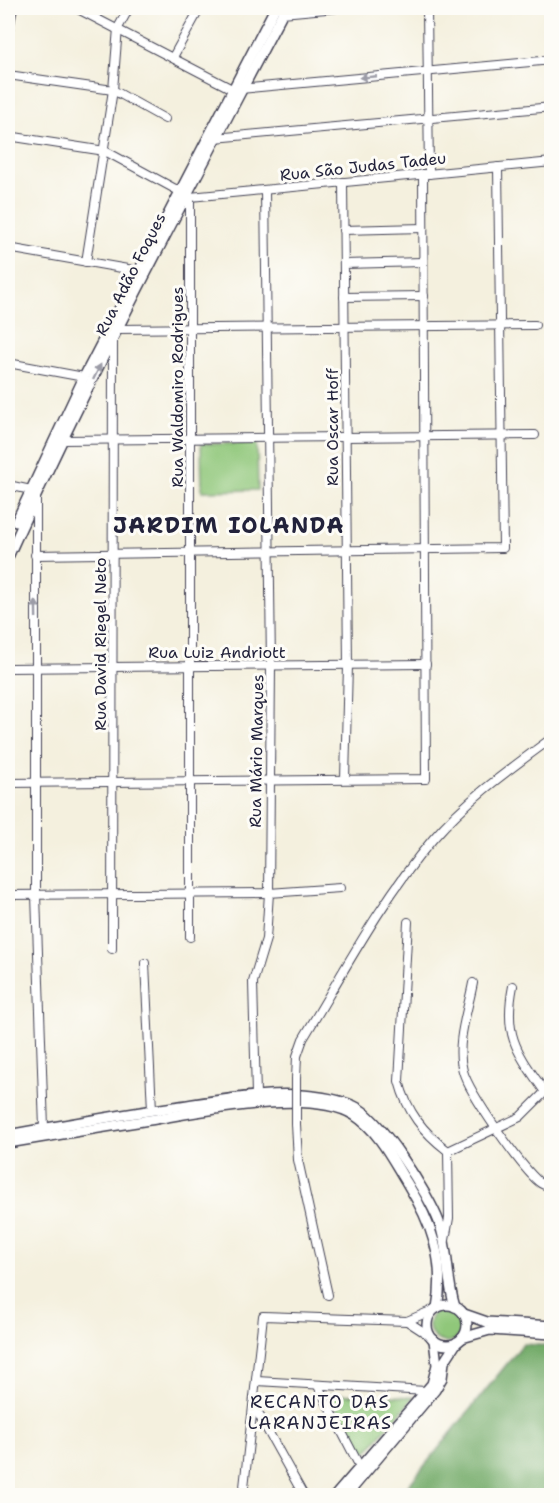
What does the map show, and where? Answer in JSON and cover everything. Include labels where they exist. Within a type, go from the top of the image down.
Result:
[{"type":"main road","name":"Rua Adão Foques","points":[[8,542],[63,440],[236,89],[280,9]]},
{"type":"main road","name":"Rua Adão Foques","points":[[8,556],[84,377],[139,271],[215,138],[236,89]]},
{"type":"main road","points":[[8,1135],[256,1095],[304,1096],[355,1107],[386,1135],[439,1222],[440,1242],[435,1309],[427,1325],[432,1338],[436,1378],[335,1496]]},
{"type":"main road","points":[[8,1143],[256,1103],[303,1104],[337,1109],[352,1114],[381,1140],[421,1205],[440,1242],[455,1306],[464,1314],[487,1322],[552,1326]]},
{"type":"main road","points":[[439,1260],[441,1253],[436,1227],[439,1222],[449,1218]]},
{"type":"main road","points":[[435,1309],[455,1306]]},
{"type":"main road","points":[[346,1496],[435,1390],[442,1378],[444,1362],[467,1327],[464,1314]]},
{"type":"main road","points":[[432,1338],[445,1345],[486,1330],[552,1334]]},
{"type":"street","points":[[8,34],[13,8]]},
{"type":"street","points":[[76,8],[236,89],[552,60]]},
{"type":"street","points":[[86,262],[105,151],[118,28],[129,8]]},
{"type":"street","points":[[173,57],[200,8]]},
{"type":"street","points":[[280,9],[337,8]]},
{"type":"street","points":[[8,783],[426,779],[423,228],[426,174],[427,8]]},
{"type":"street","points":[[8,75],[113,90],[165,119]]},
{"type":"street","points":[[215,138],[552,106]]},
{"type":"street","points":[[8,136],[105,151],[185,194]]},
{"type":"street","name":"Rua São Judas Tadeu","points":[[185,194],[265,190],[552,162]]},
{"type":"street","points":[[35,555],[114,552],[503,548],[498,166]]},
{"type":"street","name":"Rua Oscar Hoff","points":[[343,182],[348,665],[345,779]]},
{"type":"street","name":"Rua Mário Marques","points":[[256,1095],[253,982],[266,939],[269,893],[268,779],[271,666],[265,190]]},
{"type":"street","name":"Rua Waldomiro Rodrigues","points":[[185,194],[190,328],[192,666],[190,937]]},
{"type":"street","points":[[344,230],[423,228]]},
{"type":"street","points":[[8,248],[139,271]]},
{"type":"street","points":[[344,264],[423,262]]},
{"type":"street","points":[[344,297],[424,296]]},
{"type":"street","points":[[118,329],[424,328],[535,325]]},
{"type":"street","name":"Rua David Riegel Neto","points":[[112,949],[115,666],[113,339]]},
{"type":"street","points":[[8,363],[84,377]]},
{"type":"street","points":[[63,440],[535,435]]},
{"type":"street","points":[[8,485],[34,491],[36,895],[44,1128]]},
{"type":"street","name":"Rua Luiz Andriott","points":[[8,668],[426,664]]},
{"type":"street","points":[[328,1295],[298,1160],[296,1079],[297,1056],[303,1039],[397,886],[434,838],[481,790],[552,738]]},
{"type":"street","points":[[8,895],[269,893],[340,888]]},
{"type":"street","points":[[408,922],[399,1082],[404,1100],[413,1117],[428,1135],[448,1151]]},
{"type":"street","points":[[145,963],[152,1110]]},
{"type":"street","points":[[473,983],[462,1038],[462,1070],[470,1088],[498,1130],[539,1183],[552,1187]]},
{"type":"street","points":[[513,986],[508,1010],[511,1039],[545,1092]]},
{"type":"street","points":[[448,1151],[498,1130],[520,1117],[552,1085]]},
{"type":"street","points":[[440,1242],[449,1218],[448,1151]]},
{"type":"street","points":[[243,1496],[263,1316],[407,1321],[435,1309]]},
{"type":"street","points":[[407,1321],[432,1338]]},
{"type":"street","points":[[257,1381],[426,1391]]},
{"type":"street","points":[[318,1386],[360,1467]]},
{"type":"street","points":[[254,1406],[304,1496]]},
{"type":"green space","points":[[257,443],[258,490],[202,491],[201,444]]},
{"type":"green space","points":[[446,1308],[458,1313],[463,1325],[458,1337],[446,1342],[434,1337],[429,1325],[434,1313]]},
{"type":"green space","points":[[523,1344],[551,1346],[551,1495],[407,1495],[408,1486]]},
{"type":"green space","points":[[329,1394],[414,1397],[363,1456]]},
{"type":"district","name":"JARDIM IOLANDA","points":[[229,525]]},
{"type":"district","name":"RECANTO DAS LARANJEIRAS","points":[[320,1412]]}]
